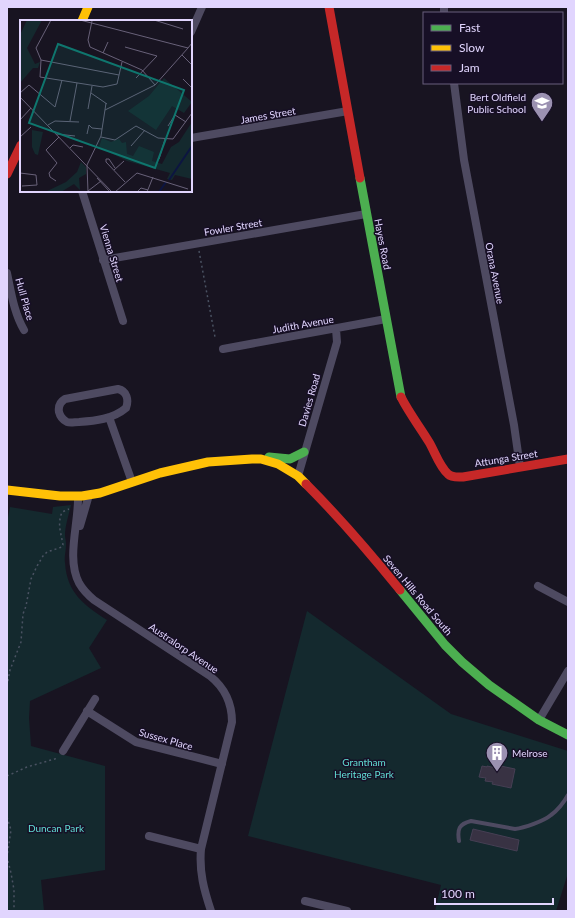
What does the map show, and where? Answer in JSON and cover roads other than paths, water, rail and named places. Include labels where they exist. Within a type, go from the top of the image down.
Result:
[{"type":"street","points":[[82,20],[88,7]]},
{"type":"street","points":[[192,30],[202,7]]},
{"type":"street","name":"Hayes Road","points":[[329,7],[366,214],[401,396],[403,402],[448,474]]},
{"type":"street","name":"Orana Avenue","points":[[454,84],[464,160],[514,425],[520,467]]},
{"type":"street","name":"James Street","points":[[192,138],[348,111]]},
{"type":"street","points":[[7,174],[20,147]]},
{"type":"street","name":"Vienna Street","points":[[82,192],[123,321]]},
{"type":"street","name":"Fowler Street","points":[[103,260],[366,214]]},
{"type":"street","name":"Hull Place","points":[[7,273],[15,306],[24,330]]},
{"type":"street","name":"Judith Avenue","points":[[224,349],[386,319]]},
{"type":"street","name":"Davies Road","points":[[298,476],[337,342],[336,329]]},
{"type":"street","points":[[118,389],[122,390],[126,395],[128,402],[127,406],[123,411],[109,417],[91,422],[67,422],[60,415],[59,406],[61,402],[68,398],[118,389]]},
{"type":"street","points":[[109,417],[132,482]]},
{"type":"street","name":"Seven Hills Road South","points":[[261,459],[268,457],[290,459],[304,452]]},
{"type":"street","name":"Seven Hills Road South","points":[[7,490],[60,496],[89,495],[105,492],[173,469],[208,462],[243,458],[261,459],[278,464],[298,476],[335,514],[356,537],[445,645],[458,658],[489,685],[539,720],[568,735]]},
{"type":"street","name":"Attunga Street","points":[[448,474],[457,477],[568,459]]},
{"type":"street","name":"Australorp Avenue","points":[[75,544],[89,495]]},
{"type":"street","name":"Australorp Avenue","points":[[78,496],[79,507],[76,526],[74,561],[79,583],[86,593],[94,600],[216,680],[229,700],[232,722],[200,858],[202,882],[211,911]]},
{"type":"street","points":[[538,586],[568,602]]},
{"type":"street","points":[[539,720],[568,671]]},
{"type":"street","points":[[63,751],[95,699]]},
{"type":"street","name":"Sussex Place","points":[[87,711],[136,742],[222,764]]},
{"type":"street","points":[[149,836],[202,849]]},
{"type":"street","points":[[305,901],[347,911]]},
{"type":"lane","points":[[458,841],[457,832],[460,826],[464,823],[471,821],[515,829],[520,828],[551,815],[568,795]]},
{"type":"place","name":"Bert Oldfield Public School","points":[[542,122]]},
{"type":"place","name":"Melrose","points":[[497,772]]},
{"type":"park label","name":"Grantham Heritage Park","points":[[364,768]]},
{"type":"park label","name":"Duncan Park","points":[[56,828]]}]
